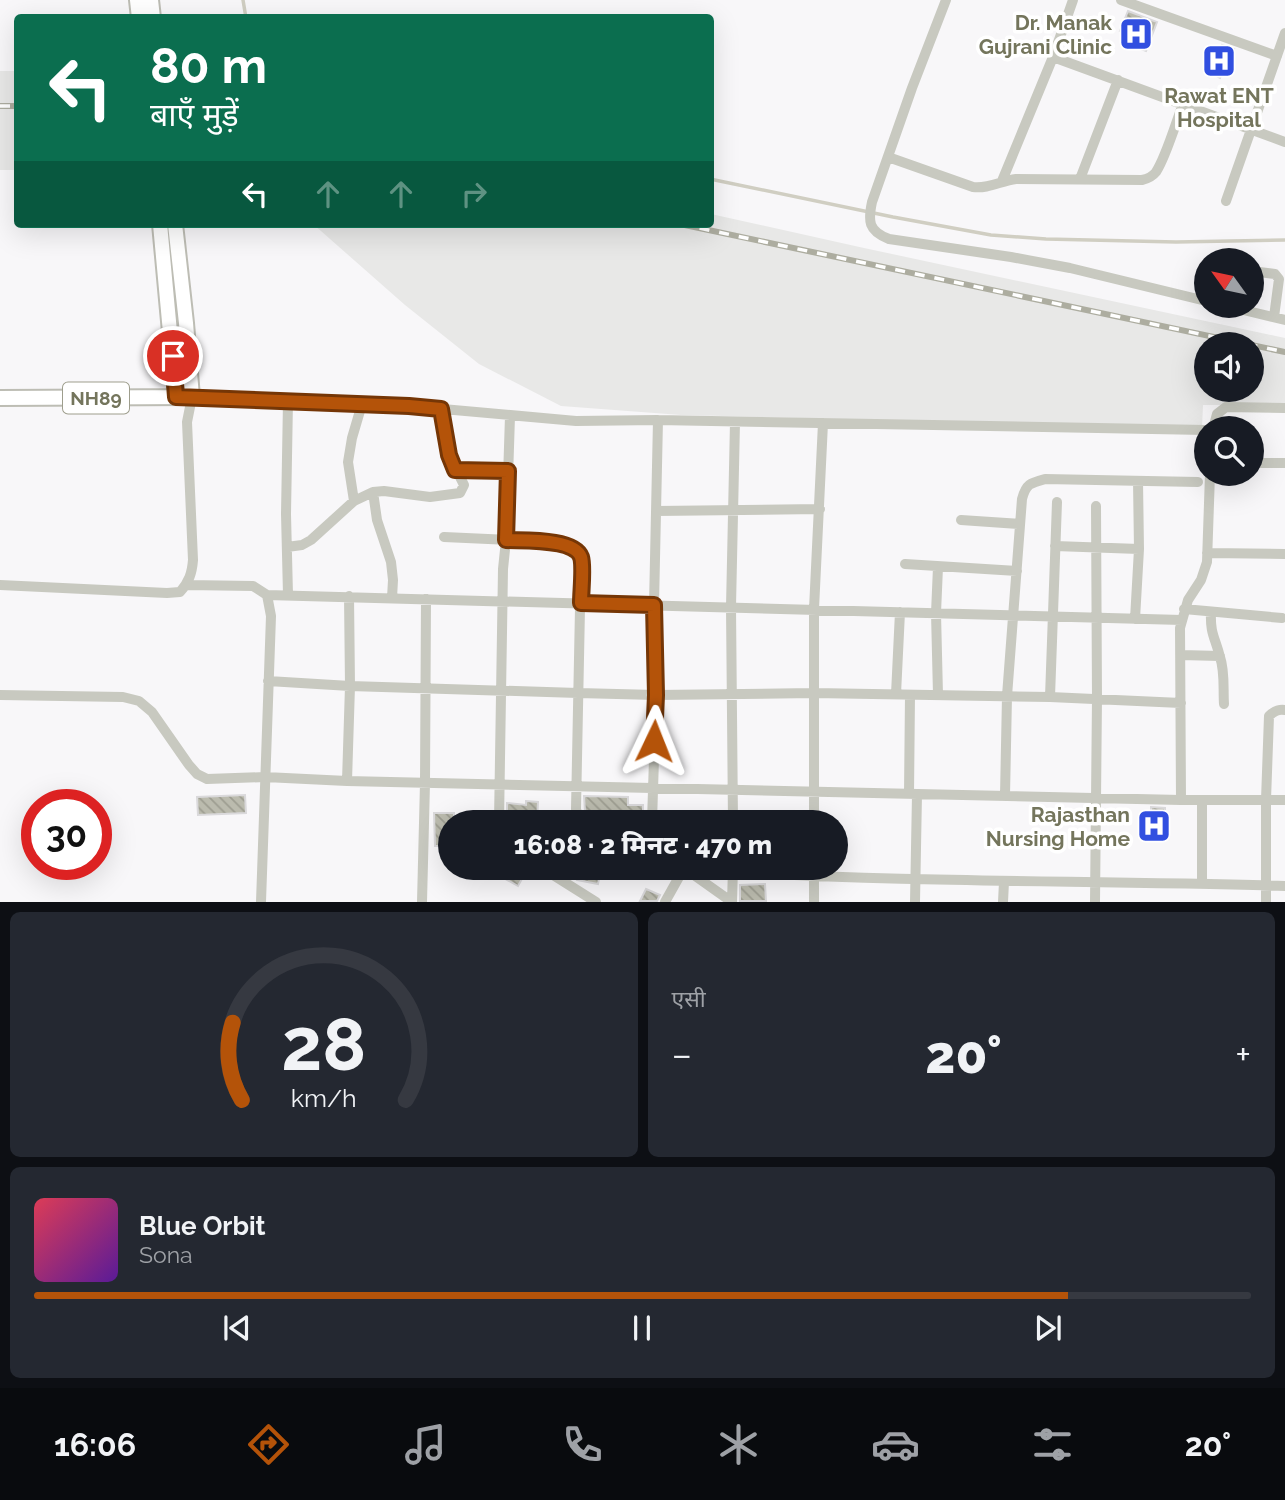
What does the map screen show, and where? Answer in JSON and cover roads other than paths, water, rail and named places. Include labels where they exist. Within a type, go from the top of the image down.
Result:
[{"type":"main road","points":[[160,228],[176,397]]},
{"type":"main road","points":[[175,228],[192,397]]},
{"type":"main road","name":"NH89","points":[[0,398],[192,397]]},
{"type":"street","points":[[946,0],[872,202],[869,218],[873,229],[889,239],[1058,266],[1194,298]]},
{"type":"street","points":[[1002,181],[1053,57],[1073,0]]},
{"type":"street","points":[[1121,0],[1277,56]]},
{"type":"street","points":[[1226,201],[1285,33]]},
{"type":"street","points":[[1053,57],[1285,142]]},
{"type":"street","points":[[1080,179],[1118,80]]},
{"type":"street","points":[[888,157],[973,187],[984,188],[1002,181],[1142,180],[1155,173],[1161,162],[1183,104]]},
{"type":"street","points":[[1264,273],[1278,276],[1280,319]]},
{"type":"street","points":[[176,397],[187,422]]},
{"type":"street","points":[[0,585],[180,592],[187,585],[192,573],[193,560],[187,422],[192,397],[362,404],[576,421],[658,420],[1194,430]]},
{"type":"street","points":[[288,401],[288,595]]},
{"type":"street","points":[[354,501],[348,462],[362,404]]},
{"type":"street","points":[[1216,416],[1226,407],[1285,408]]},
{"type":"street","points":[[286,547],[302,545],[311,540],[354,501],[373,492],[430,497],[460,493],[464,485],[449,455],[441,409]]},
{"type":"street","points":[[499,810],[502,601],[510,416]]},
{"type":"street","points":[[652,810],[656,695],[654,605],[658,420]]},
{"type":"street","points":[[733,810],[731,607],[736,422]]},
{"type":"street","points":[[814,810],[814,610],[823,423]]},
{"type":"street","points":[[1264,463],[1285,463]]},
{"type":"street","points":[[455,470],[508,471]]},
{"type":"street","points":[[1005,796],[1007,696],[1025,488],[1045,480],[1194,482]]},
{"type":"street","points":[[1135,619],[1139,549],[1138,481]]},
{"type":"street","points":[[1181,800],[1183,614],[1205,571],[1210,486]]},
{"type":"street","points":[[373,492],[377,520],[391,562],[392,598]]},
{"type":"street","points":[[1051,697],[1057,502]]},
{"type":"street","points":[[1095,901],[1096,506]]},
{"type":"street","points":[[656,511],[820,509]]},
{"type":"street","points":[[961,520],[1020,524]]},
{"type":"street","points":[[444,537],[554,542],[570,546],[581,558],[576,810]]},
{"type":"street","points":[[1055,546],[1139,549]]},
{"type":"street","points":[[1208,553],[1285,554]]},
{"type":"street","points":[[905,564],[1017,571]]},
{"type":"street","points":[[937,567],[938,695]]},
{"type":"street","points":[[187,585],[253,586],[267,595],[1135,619],[1211,611],[1282,618]]},
{"type":"street","points":[[261,901],[271,616],[267,595]]},
{"type":"street","points":[[347,781],[349,596]]},
{"type":"street","points":[[422,901],[426,598]]},
{"type":"street","points":[[1211,611],[1210,626],[1220,656],[1224,704]]},
{"type":"street","points":[[897,694],[900,612]]},
{"type":"street","points":[[1181,655],[1220,656]]},
{"type":"street","points":[[268,681],[350,687],[656,695],[897,694],[1097,698],[1181,703]]},
{"type":"street","points":[[0,695],[123,697],[139,701],[152,712],[188,765],[207,779],[265,778],[1181,800],[1285,800]]},
{"type":"street","points":[[910,695],[915,901]]},
{"type":"street","points":[[1266,901],[1269,716],[1273,712],[1285,710]]},
{"type":"street","points":[[1202,800],[1202,884]]},
{"type":"street","points":[[848,875],[915,880],[1285,886]]},
{"type":"street","points":[[562,880],[596,901]]},
{"type":"street","points":[[665,901],[677,880]]},
{"type":"street","points":[[701,880],[732,901]]},
{"type":"street","points":[[732,901],[733,880]]},
{"type":"street","points":[[814,880],[814,901]]},
{"type":"street","points":[[1003,901],[1004,881]]},
{"type":"waterway","points":[[243,0],[245,14]]},
{"type":"waterway","points":[[714,180],[991,235],[1176,242],[1285,240]]},
{"type":"railway","points":[[0,106],[14,106]]},
{"type":"railway","points":[[699,228],[1285,352]]},
{"type":"place","name":"Dr. Manak Gujrani Clinic","points":[[1136,34]]},
{"type":"place","name":"Rawat ENT Hospital","points":[[1219,61]]},
{"type":"place","name":"Rajasthan Nursing Home","points":[[1154,826]]}]
